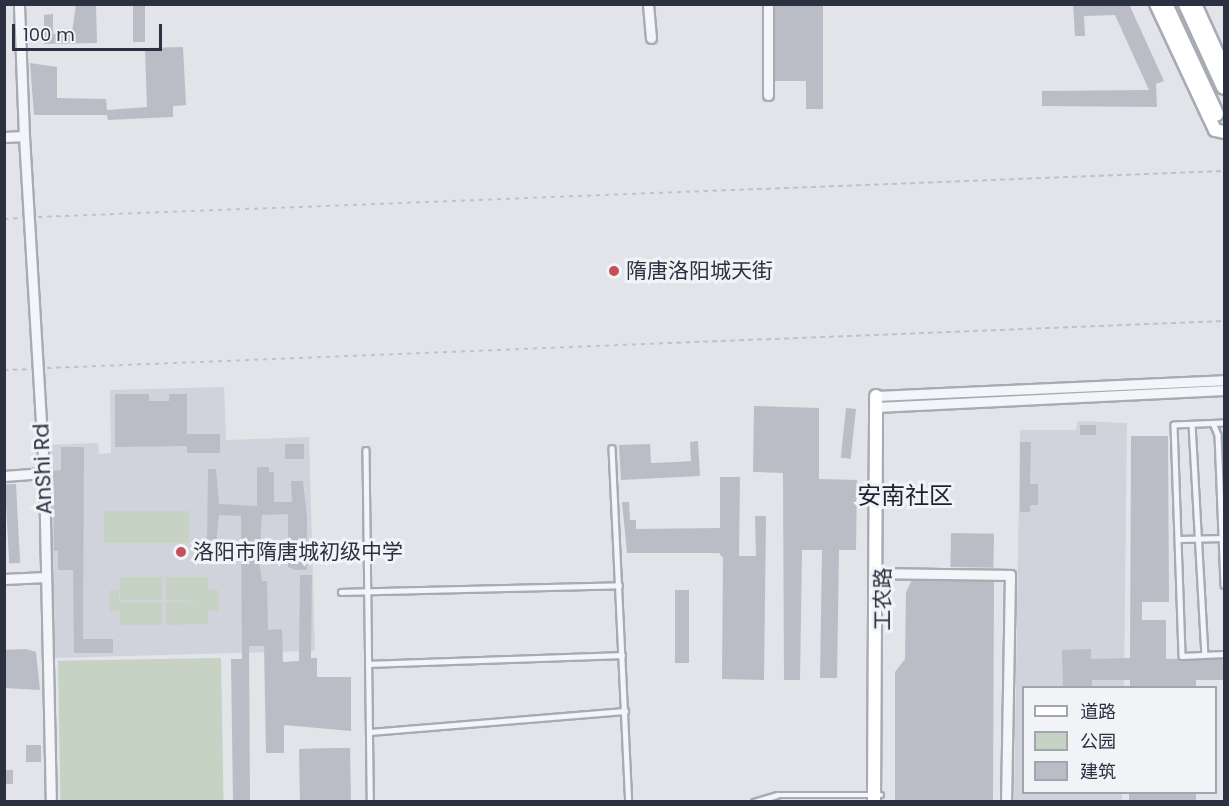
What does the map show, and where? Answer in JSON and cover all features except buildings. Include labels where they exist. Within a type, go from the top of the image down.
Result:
[{"type":"main road","points":[[1165,4],[1216,114]]},
{"type":"main road","points":[[1186,4],[1224,87]]},
{"type":"street","name":"AnShi Rd","points":[[18,4],[44,473],[51,801]]},
{"type":"street","points":[[648,4],[651,38]]},
{"type":"street","points":[[768,4],[768,95]]},
{"type":"street","points":[[1155,4],[1220,131]]},
{"type":"street","points":[[1195,4],[1224,68]]},
{"type":"street","points":[[4,137],[24,136]]},
{"type":"street","points":[[880,401],[1224,380]]},
{"type":"street","points":[[880,401],[1224,390]]},
{"type":"street","name":"工农路","points":[[878,798],[880,401]]},
{"type":"street","points":[[4,476],[44,473]]},
{"type":"street","points":[[879,573],[1010,575],[1006,801]]},
{"type":"street","points":[[4,579],[45,577]]},
{"type":"lane","points":[[1213,423],[1218,435],[1224,585]]},
{"type":"lane","points":[[1224,423],[1174,425],[1182,656],[1224,654]]},
{"type":"lane","points":[[1192,424],[1205,655]]},
{"type":"lane","points":[[612,448],[629,801]]},
{"type":"lane","points":[[366,450],[370,801]]},
{"type":"lane","points":[[1179,540],[1223,538]]},
{"type":"lane","points":[[341,592],[619,585]]},
{"type":"lane","points":[[369,664],[622,655]]},
{"type":"lane","points":[[369,732],[625,711]]},
{"type":"lane","points":[[754,801],[777,795],[878,798]]},
{"type":"path","points":[[4,219],[1224,171]]},
{"type":"path","points":[[4,369],[1224,321]]},
{"type":"shaded area","name":"洛阳市隋唐城初级中学","points":[[224,387],[226,440],[309,437],[315,651],[52,658],[47,445],[98,443],[99,454],[111,453],[110,390]]},
{"type":"shaded area","points":[[1078,421],[1127,423],[1124,686],[1022,686],[1022,794],[1122,794],[1122,801],[1014,802],[1020,430],[1076,430]]},
{"type":"green space","points":[[104,511],[189,511],[189,543],[104,543]]},
{"type":"green space","points":[[120,577],[162,577],[162,600],[120,600]]},
{"type":"green space","points":[[166,577],[208,577],[208,590],[218,590],[218,611],[208,611],[208,624],[166,625],[166,602],[209,601],[166,600]]},
{"type":"green space","points":[[110,590],[119,590],[119,602],[162,602],[162,625],[120,625],[120,611],[110,611]]},
{"type":"green space","points":[[221,658],[223,801],[60,802],[58,661]]},
{"type":"place","name":"隋唐洛阳城天街","points":[[614,271]]},
{"type":"place","name":"洛阳市隋唐城初级中学","points":[[181,552]]},
{"type":"district","name":"安南社区","points":[[905,496]]}]
